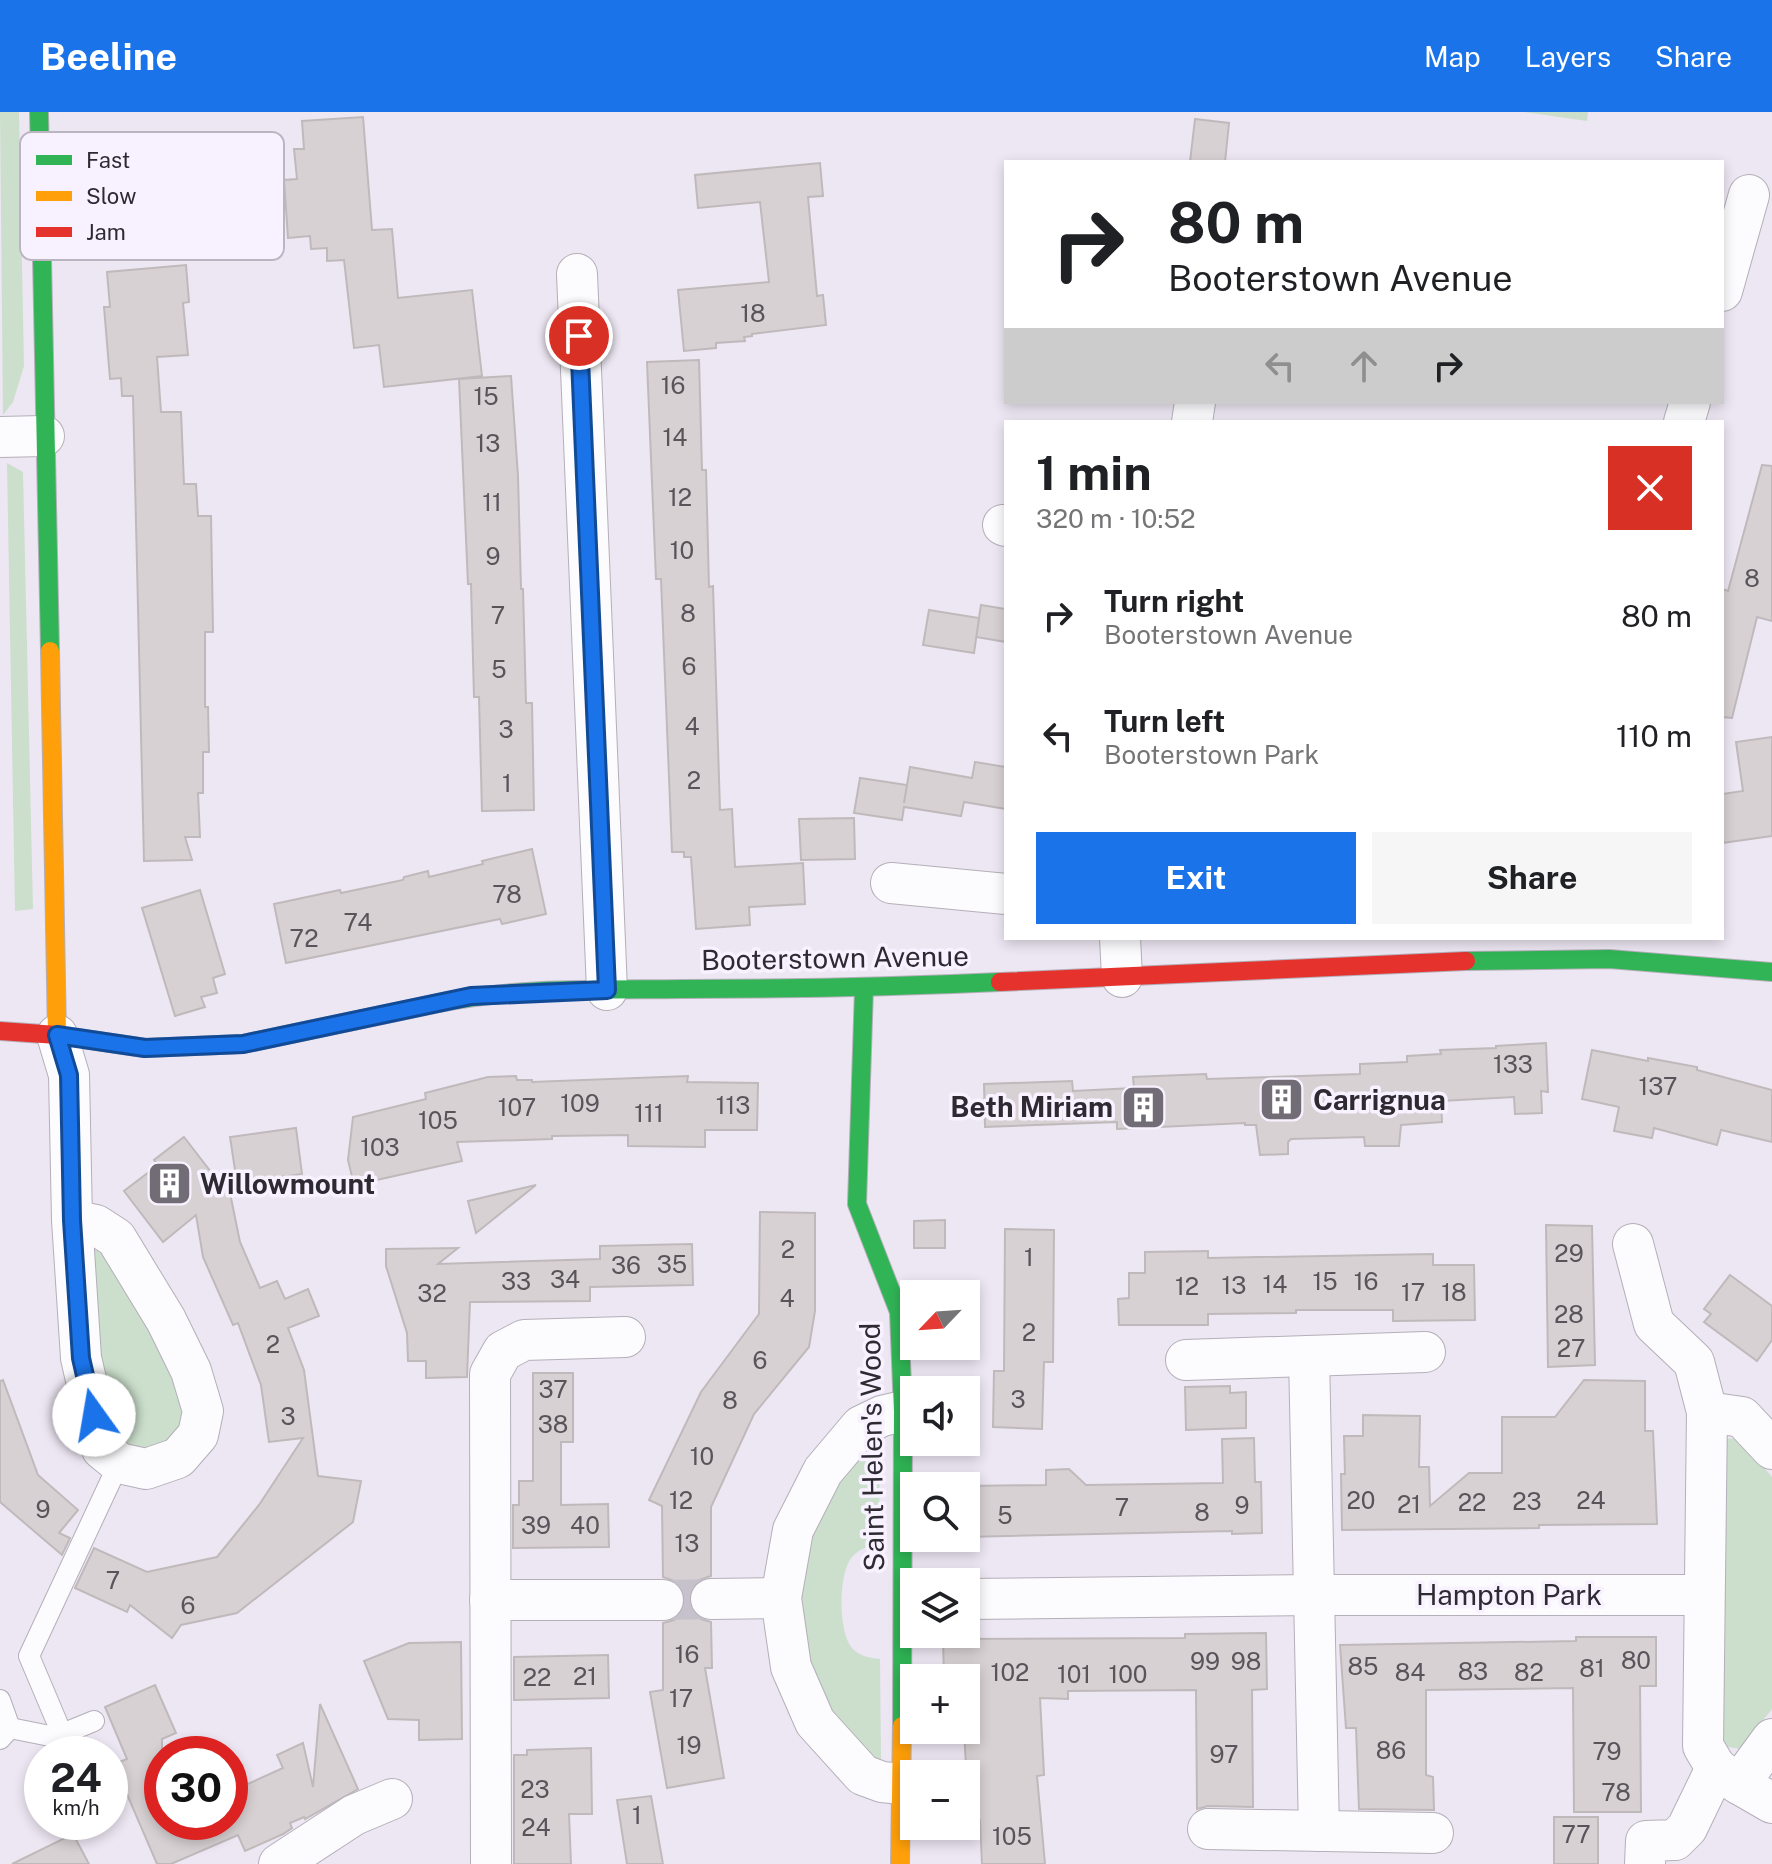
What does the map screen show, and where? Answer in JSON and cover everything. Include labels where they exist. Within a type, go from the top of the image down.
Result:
[{"type":"street","points":[[39,112],[39,132]]},
{"type":"street","points":[[1724,284],[1749,195]]},
{"type":"street","points":[[41,260],[57,1035],[69,1075],[72,1220],[81,1358],[102,1449],[119,1463],[146,1469],[178,1458],[198,1435],[203,1411],[191,1371],[166,1320],[116,1238],[96,1225],[72,1220]]},
{"type":"street","points":[[577,274],[607,990]]},
{"type":"street","points":[[0,437],[44,436]]},
{"type":"street","points":[[891,883],[1004,894]]},
{"type":"street","points":[[1120,940],[1122,977]]},
{"type":"street","name":"Booterstown Avenue","points":[[0,1031],[57,1035],[145,1048],[243,1044],[471,996],[607,990],[864,988],[1500,959],[1608,948],[1772,972]]},
{"type":"street","name":"Saint Helen's Wood","points":[[864,988],[857,1204],[899,1312],[902,1376]]},
{"type":"street","points":[[1633,1244],[1654,1324],[1694,1362],[1707,1412],[1703,1746],[1742,1785]]},
{"type":"street","points":[[491,1864],[490,1374],[503,1351],[524,1340],[625,1337]]},
{"type":"street","points":[[1186,1360],[1425,1352]]},
{"type":"street","points":[[1309,1356],[1319,1831]]},
{"type":"street","points":[[900,1412],[861,1426],[823,1471],[793,1530],[781,1598],[791,1667],[815,1722],[863,1775],[882,1782],[900,1784]]},
{"type":"street","points":[[1707,1412],[1742,1417],[1772,1449]]},
{"type":"street","name":"Saint Helen's Wood","points":[[904,1456],[908,1568]]},
{"type":"street","name":"Hampton Park","points":[[980,1599],[1704,1595]]},
{"type":"street","points":[[711,1599],[781,1598]]},
{"type":"street","points":[[490,1600],[663,1600]]},
{"type":"street","name":"Saint Helen's Wood","points":[[903,1760],[907,1648]]},
{"type":"street","points":[[1645,1864],[1646,1841],[1675,1840],[1742,1785],[1772,1739]]},
{"type":"street","points":[[279,1864],[354,1815],[392,1799]]},
{"type":"street","points":[[1208,1829],[1433,1833]]},
{"type":"street","name":"Saint Helen's Wood","points":[[900,1864],[901,1840]]},
{"type":"lane","points":[[62,1734],[29,1656],[119,1463]]},
{"type":"lane","points":[[0,1700],[5,1733],[55,1737],[94,1721]]},
{"type":"green space","points":[[0,112],[19,112],[24,366],[13,402],[3,415]]},
{"type":"green space","points":[[1524,112],[1588,112],[1587,121]]},
{"type":"green space","points":[[7,463],[23,472],[33,909],[15,911]]},
{"type":"green space","points":[[95,1238],[187,1395],[182,1433],[158,1449],[126,1451],[113,1438],[83,1241]]},
{"type":"green space","points":[[1739,1438],[1772,1477],[1772,1709],[1740,1749],[1723,1746],[1726,1439]]},
{"type":"green space","points":[[871,1443],[877,1446],[880,1453],[879,1543],[861,1550],[847,1565],[842,1589],[842,1616],[852,1648],[861,1655],[880,1659],[881,1761],[876,1764],[828,1712],[800,1638],[800,1563],[827,1490]]},
{"type":"building","points":[[363,117],[372,230],[392,229],[398,298],[472,290],[482,376],[384,387],[379,345],[354,348],[344,260],[327,261],[327,248],[311,249],[310,236],[288,238],[284,180],[297,179],[294,149],[304,149],[302,121]]},
{"type":"building","points":[[1195,119],[1229,123],[1225,160],[1190,160]]},
{"type":"building","points":[[820,163],[823,196],[808,197],[817,296],[823,295],[826,325],[752,334],[744,337],[745,341],[716,343],[716,348],[684,351],[678,290],[769,282],[760,202],[698,208],[695,175]]},
{"type":"building","points":[[186,265],[189,302],[183,303],[188,355],[157,357],[161,412],[181,412],[184,484],[196,484],[198,516],[211,516],[213,632],[205,632],[205,707],[208,707],[209,752],[203,752],[203,793],[198,793],[200,837],[185,837],[192,860],[144,861],[133,396],[122,396],[121,378],[110,379],[104,307],[110,307],[107,272]]},
{"type":"building","points":[[699,360],[709,587],[713,586],[720,810],[732,809],[735,867],[803,863],[805,904],[749,907],[750,925],[696,929],[691,857],[684,857],[684,852],[672,852],[661,579],[656,579],[647,362]]},
{"type":"building","points":[[511,376],[518,476],[526,703],[532,703],[534,810],[482,811],[479,697],[474,697],[459,379]]},
{"type":"building","points":[[1762,465],[1772,466],[1772,621],[1757,617],[1732,718],[1724,717],[1724,590],[1728,591]]},
{"type":"building","points":[[981,605],[1004,609],[1004,642],[976,637]]},
{"type":"building","points":[[929,610],[979,618],[974,653],[923,645]]},
{"type":"building","points":[[1772,737],[1772,836],[1724,843],[1724,794],[1743,791],[1736,742]]},
{"type":"building","points":[[975,762],[1004,767],[1004,809],[964,802],[961,816],[904,807],[902,820],[854,813],[860,778],[907,785],[910,767],[972,778]]},
{"type":"building","points":[[854,818],[855,859],[801,860],[799,819]]},
{"type":"building","points":[[532,849],[546,914],[502,924],[500,919],[286,963],[274,904],[403,880],[404,877],[428,871],[429,877]]},
{"type":"building","points":[[200,890],[225,974],[213,978],[217,993],[201,997],[205,1007],[175,1016],[142,908]]},
{"type":"building","points":[[1546,1043],[1548,1092],[1541,1091],[1542,1113],[1515,1114],[1514,1097],[1441,1101],[1442,1122],[1401,1125],[1399,1146],[1365,1146],[1364,1137],[1291,1139],[1288,1154],[1260,1155],[1256,1125],[1245,1123],[1117,1129],[1117,1122],[985,1127],[984,1084],[1072,1081],[1073,1091],[1134,1088],[1133,1077],[1206,1074],[1207,1079],[1360,1074],[1360,1064],[1407,1062],[1407,1056],[1441,1054],[1440,1050]]},
{"type":"building","points":[[1592,1050],[1697,1067],[1697,1070],[1772,1090],[1772,1142],[1721,1130],[1717,1145],[1654,1128],[1652,1138],[1614,1131],[1619,1107],[1582,1099]]},
{"type":"building","points":[[516,1076],[517,1080],[532,1082],[688,1076],[687,1082],[758,1083],[757,1130],[705,1130],[705,1147],[628,1146],[628,1135],[457,1142],[462,1161],[354,1185],[348,1160],[353,1117],[426,1099],[425,1093],[488,1077]]},
{"type":"building","points":[[296,1128],[302,1174],[237,1183],[230,1137]]},
{"type":"building","points":[[184,1137],[231,1198],[240,1242],[260,1288],[277,1281],[285,1299],[308,1289],[319,1316],[288,1328],[304,1370],[318,1476],[361,1481],[353,1522],[237,1613],[181,1625],[172,1638],[130,1605],[127,1612],[75,1588],[94,1548],[147,1572],[217,1557],[259,1505],[303,1438],[269,1442],[261,1385],[238,1323],[233,1325],[203,1257],[196,1215],[163,1242],[124,1191],[158,1165],[154,1160]]},
{"type":"building","points":[[536,1185],[476,1233],[468,1201]]},
{"type":"building","points":[[760,1212],[815,1213],[815,1311],[809,1347],[754,1414],[711,1507],[711,1576],[699,1580],[691,1589],[688,1599],[692,1611],[701,1619],[711,1622],[712,1668],[705,1668],[724,1778],[667,1788],[650,1692],[663,1690],[663,1623],[674,1620],[682,1612],[686,1599],[683,1589],[675,1581],[663,1577],[662,1506],[649,1500],[701,1392],[759,1314]]},
{"type":"building","points":[[945,1220],[945,1248],[914,1248],[914,1221]]},
{"type":"building","points":[[1546,1225],[1592,1226],[1595,1365],[1548,1367]]},
{"type":"building","points":[[1005,1229],[1054,1230],[1053,1362],[1044,1362],[1042,1429],[993,1427],[994,1371],[1004,1371]]},
{"type":"building","points":[[692,1244],[693,1285],[590,1287],[590,1301],[470,1302],[467,1377],[426,1378],[426,1361],[408,1361],[407,1333],[386,1266],[386,1249],[458,1248],[438,1264],[600,1259],[600,1246]]},
{"type":"building","points":[[1208,1251],[1208,1258],[1433,1254],[1433,1265],[1474,1265],[1475,1320],[1393,1321],[1393,1310],[1296,1310],[1296,1313],[1208,1314],[1208,1325],[1119,1325],[1118,1299],[1129,1298],[1129,1273],[1145,1273],[1145,1252]]},
{"type":"building","points":[[1730,1275],[1772,1306],[1772,1340],[1757,1361],[1704,1322],[1711,1314],[1704,1309]]},
{"type":"building","points":[[533,1373],[573,1373],[573,1442],[561,1442],[561,1505],[608,1504],[609,1547],[513,1548],[513,1505],[519,1505],[519,1481],[533,1481]]},
{"type":"building","points":[[3,1380],[38,1475],[78,1510],[59,1533],[70,1538],[62,1555],[0,1502],[0,1381]]},
{"type":"building","points":[[1584,1380],[1645,1381],[1645,1431],[1653,1431],[1657,1524],[1342,1530],[1344,1436],[1363,1436],[1363,1415],[1420,1416],[1419,1467],[1429,1467],[1430,1506],[1469,1473],[1502,1473],[1502,1417],[1555,1417]]},
{"type":"building","points":[[1230,1386],[1230,1393],[1246,1392],[1246,1428],[1186,1430],[1185,1387]]},
{"type":"building","points":[[1254,1438],[1255,1482],[1261,1482],[1262,1533],[980,1537],[980,1486],[1046,1485],[1046,1470],[1069,1469],[1086,1485],[1223,1483],[1222,1439]]},
{"type":"building","points":[[1266,1633],[1267,1689],[1252,1690],[1253,1807],[1208,1806],[1197,1809],[1196,1690],[1068,1691],[1068,1699],[1040,1698],[1044,1775],[1037,1776],[1045,1864],[982,1864],[980,1760],[966,1760],[965,1744],[980,1744],[980,1664],[944,1664],[943,1648],[980,1648],[980,1639],[1185,1638],[1185,1634]]},
{"type":"building","points":[[1576,1637],[1656,1637],[1656,1686],[1640,1686],[1641,1812],[1574,1812],[1573,1688],[1426,1690],[1426,1775],[1433,1777],[1434,1810],[1359,1809],[1356,1728],[1346,1728],[1340,1645],[1576,1641]]},
{"type":"building","points":[[461,1642],[462,1739],[419,1740],[419,1720],[388,1719],[364,1661],[409,1643]]},
{"type":"building","points":[[608,1655],[609,1698],[514,1700],[514,1657]]},
{"type":"building","points":[[155,1685],[176,1733],[144,1736],[144,1834],[128,1797],[128,1736],[117,1736],[105,1707]]},
{"type":"building","points":[[320,1704],[358,1789],[305,1819],[290,1823],[292,1828],[283,1834],[245,1851],[240,1840],[248,1840],[248,1784],[283,1768],[277,1755],[303,1743],[313,1787]]},
{"type":"building","points":[[591,1748],[592,1814],[569,1814],[571,1864],[514,1864],[514,1755],[527,1755],[527,1750]]},
{"type":"building","points":[[651,1796],[663,1864],[627,1864],[617,1800]]},
{"type":"building","points":[[1554,1817],[1598,1817],[1598,1864],[1554,1864]]},
{"type":"building","points":[[61,1840],[76,1840],[89,1864],[12,1864]]},
{"type":"building","points":[[147,1840],[226,1840],[171,1864],[157,1864]]},
{"type":"tunnel","points":[[663,1600],[711,1599]]},
{"type":"traffic: fast","points":[[39,112],[39,132]]},
{"type":"traffic: fast","points":[[42,260],[50,651]]},
{"type":"traffic: fast","points":[[1466,961],[1609,959],[1772,972]]},
{"type":"traffic: fast","points":[[439,1003],[498,994],[560,990],[1000,982]]},
{"type":"traffic: fast","points":[[864,988],[857,1204],[899,1312],[903,1411],[902,1664]]},
{"type":"traffic: slow","points":[[50,651],[57,1035]]},
{"type":"traffic: slow","points":[[900,1864],[902,1744]]},
{"type":"traffic: jam","points":[[1000,982],[1466,961]]},
{"type":"traffic: jam","points":[[0,1031],[57,1035],[145,1048],[243,1044],[439,1003]]},
{"type":"place","name":"Carrignua","points":[[1282,1100]]},
{"type":"place","name":"Beth Miriam","points":[[1144,1107]]},
{"type":"place","name":"Willowmount","points":[[169,1184]]},
{"type":"route","points":[[94,1415],[81,1358],[72,1220],[69,1075],[57,1035],[145,1048],[243,1044],[471,996],[607,990],[579,336]]}]
